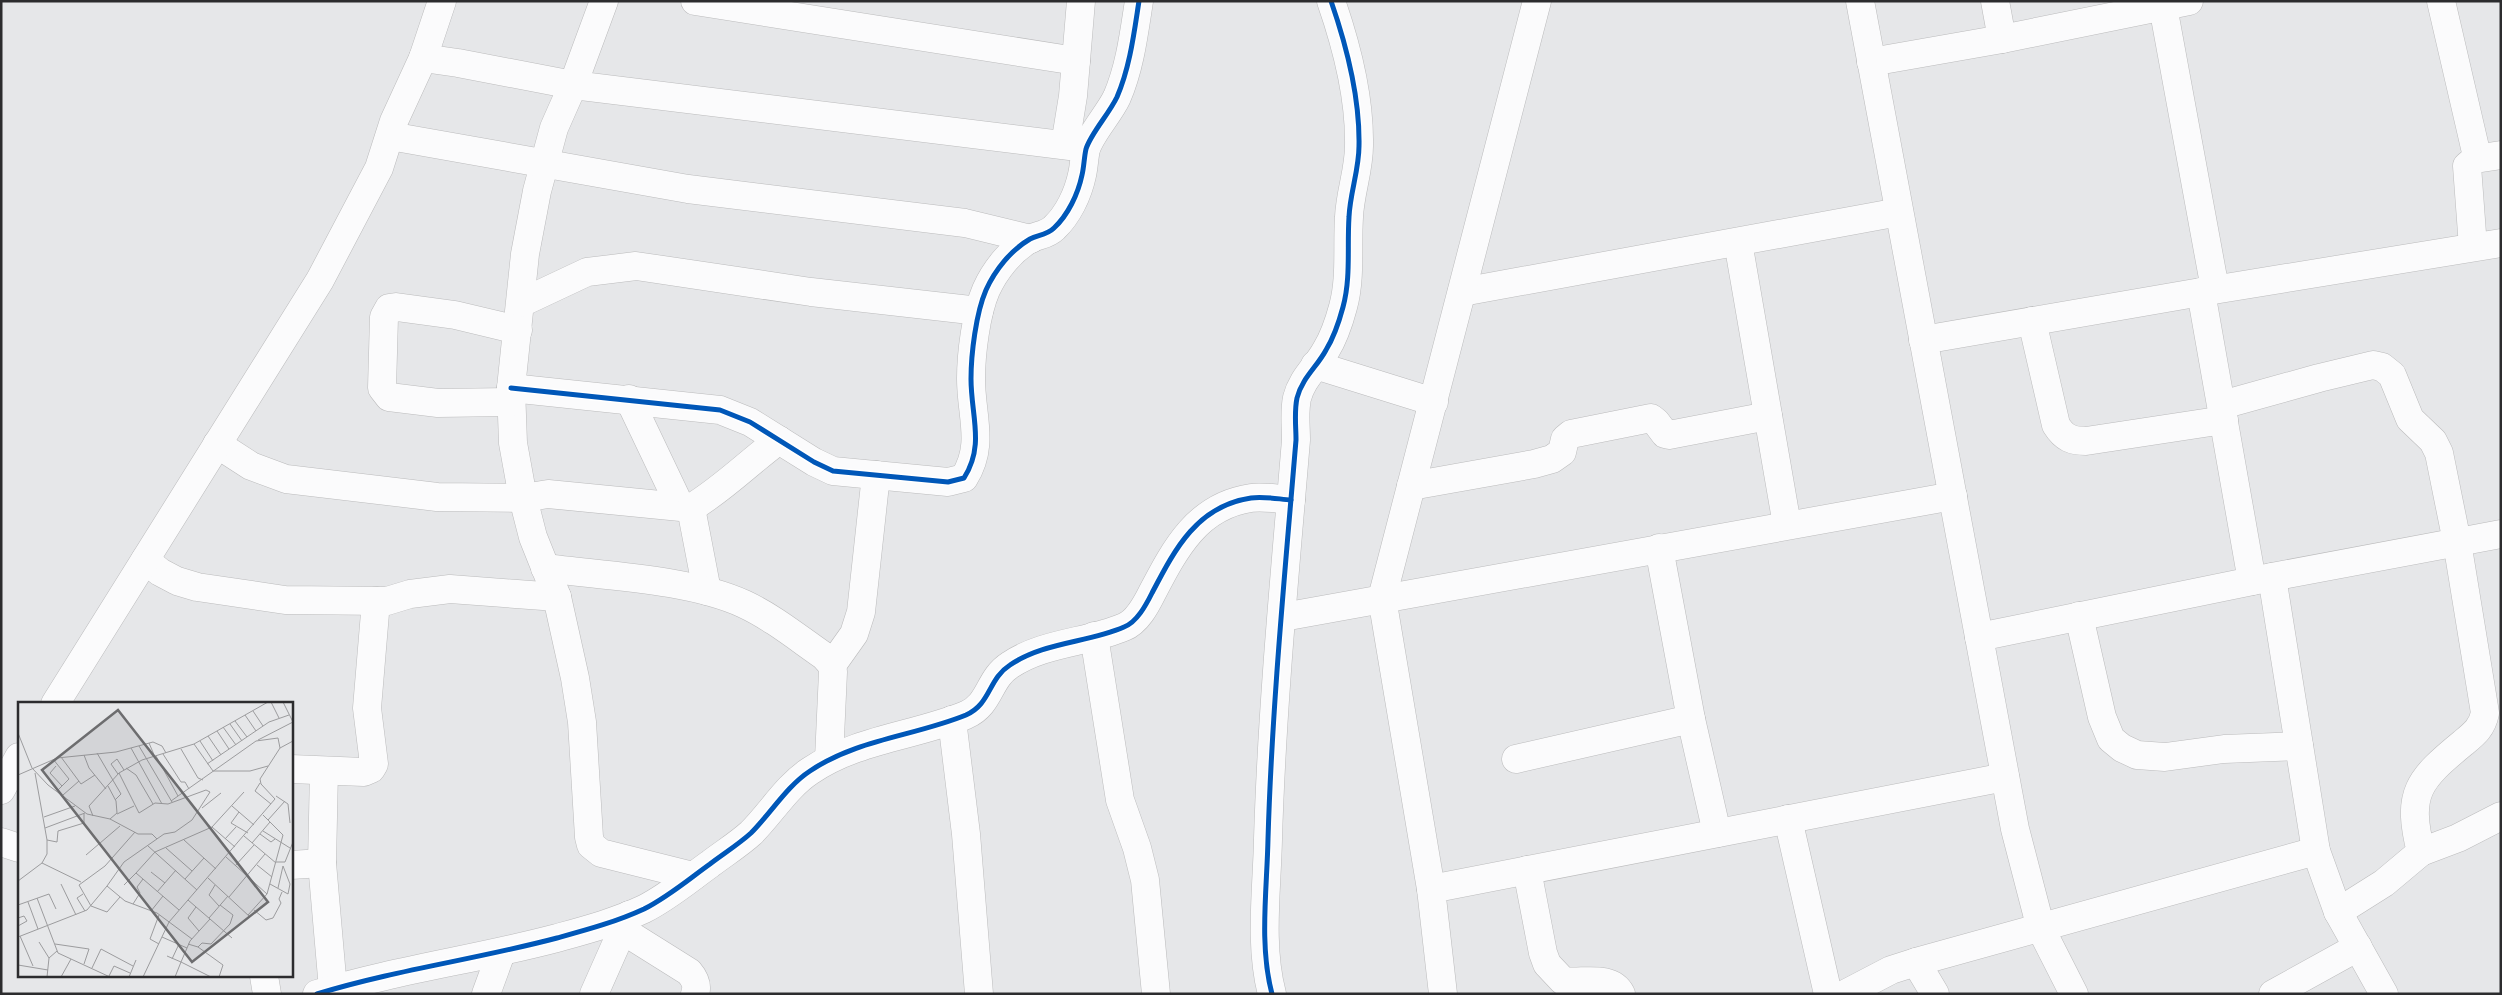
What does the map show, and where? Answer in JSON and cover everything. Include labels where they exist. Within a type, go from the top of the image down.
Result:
[{"type":"street","points":[[56,702],[320,280],[379,168],[412,78],[423,58],[442,1]]},
{"type":"street","points":[[604,1],[573,85],[554,128],[543,165],[526,254],[511,395],[513,443],[523,498],[533,537],[557,598],[566,630],[582,722],[591,845],[601,853],[693,876]]},
{"type":"street","points":[[695,1],[1076,61]]},
{"type":"street","points":[[518,330],[455,316],[396,307],[389,308],[384,317],[382,388],[389,397],[438,403],[511,395],[629,399],[720,410],[750,422],[814,462],[833,471],[948,482],[964,478],[973,462],[977,445],[971,379],[980,311],[985,291],[997,268],[1031,239],[1045,235],[1054,228],[1065,214],[1082,176],[1076,146],[1076,61],[1081,1]]},
{"type":"street","points":[[1076,146],[1117,96],[1132,41],[1139,1]]},
{"type":"street","points":[[1272,994],[1269,981],[1265,920],[1271,756],[1283,617],[1298,398],[1305,378],[1326,350],[1344,305],[1349,267],[1350,206],[1358,166],[1357,103],[1346,47],[1331,1]]},
{"type":"street","points":[[1443,994],[1431,889],[1382,598],[1537,1]]},
{"type":"street","points":[[1860,1],[2015,829],[2041,929],[2074,994]]},
{"type":"street","points":[[1995,1],[2002,39]]},
{"type":"street","points":[[2441,1],[2476,152],[2488,157]]},
{"type":"street","points":[[1871,62],[2002,39],[2172,3],[2223,412],[2299,746],[2316,851],[2338,912],[2384,994]]},
{"type":"street","points":[[423,58],[573,85],[1076,146]]},
{"type":"street","points":[[390,136],[543,165],[698,190],[965,223],[1031,239]]},
{"type":"street","points":[[2473,247],[2467,166],[2471,161],[2488,157]]},
{"type":"street","points":[[1462,292],[1900,212]]},
{"type":"street","points":[[1738,242],[1787,526]]},
{"type":"street","points":[[1924,340],[2208,290],[2501,243]]},
{"type":"street","points":[[521,303],[587,272],[636,266],[820,293],[980,311]]},
{"type":"street","points":[[2032,321],[2056,426],[2069,439],[2086,440],[2223,412],[2318,378],[2373,365],[2387,370],[2392,375],[2410,419],[2433,441],[2439,453],[2457,542],[2485,713],[2482,726],[2440,762],[2424,780],[2416,796],[2415,829],[2422,852]]},
{"type":"street","points":[[1315,365],[1434,402]]},
{"type":"street","points":[[629,399],[686,507],[707,591]]},
{"type":"street","points":[[1411,486],[1552,459],[1562,452],[1567,436],[1589,430],[1651,418],[1665,434],[1669,434],[1768,416]]},
{"type":"street","points":[[217,444],[251,466],[286,479],[408,494],[523,498],[556,494],[686,507],[717,492],[754,458],[779,440]]},
{"type":"street","points":[[829,759],[832,713],[832,665],[854,634],[861,612],[876,475]]},
{"type":"street","points":[[1283,617],[1953,496]]},
{"type":"street","points":[[324,770],[322,863],[325,991],[501,953],[588,930],[626,923],[748,835],[808,772],[829,759],[865,744],[952,720],[982,705],[994,680],[1008,666],[1023,658],[1126,627],[1136,618],[1180,543],[1196,523],[1216,509],[1252,498],[1291,500]]},
{"type":"street","points":[[1979,637],[2262,579],[2501,534]]},
{"type":"street","points":[[1659,548],[1691,718],[1718,833]]},
{"type":"street","points":[[145,560],[160,572],[177,581],[230,594],[285,600],[376,601],[450,589],[557,598]]},
{"type":"street","points":[[545,568],[678,585],[707,591],[744,604],[761,614],[824,656],[832,665]]},
{"type":"street","points":[[292,769],[364,772],[371,769],[374,764],[368,708],[376,601]]},
{"type":"street","points":[[2079,616],[2105,724],[2111,738],[2122,748],[2137,755],[2165,756],[2224,749],[2299,746]]},
{"type":"street","points":[[1094,636],[1120,800],[1137,848],[1145,880],[1156,994]]},
{"type":"street","points":[[1516,759],[1691,718]]},
{"type":"street","points":[[952,720],[966,834],[979,994]]},
{"type":"street","points":[[1,790],[18,760]]},
{"type":"street","points":[[1431,889],[2005,777]]},
{"type":"street","points":[[2338,912],[2384,883],[2422,852],[2458,838],[2501,816]]},
{"type":"street","points":[[1788,819],[1828,994]]},
{"type":"street","points":[[1,842],[18,848]]},
{"type":"street","points":[[1845,994],[1891,970],[1916,962],[2041,929],[2316,851]]},
{"type":"street","points":[[292,865],[322,863]]},
{"type":"street","points":[[1527,870],[1543,954],[1547,964],[1563,981],[1607,982],[1618,988],[1620,994]]},
{"type":"street","points":[[594,994],[626,923]]},
{"type":"street","points":[[626,923],[689,972],[697,988],[694,994]]},
{"type":"street","points":[[2276,993],[2358,948]]},
{"type":"street","points":[[486,994],[501,953]]},
{"type":"street","points":[[1916,962],[1935,994]]},
{"type":"street","points":[[264,978],[267,994]]},
{"type":"cycle path","points":[[511,388],[720,410],[750,422],[814,462],[833,471],[948,482],[964,478],[974,454],[975,430],[971,369],[973,346],[982,299],[994,275],[1004,261],[1030,239],[1051,230],[1064,217],[1072,204],[1083,172],[1088,143],[1114,103],[1125,74],[1139,1]]},
{"type":"cycle path","points":[[1272,994],[1266,956],[1265,897],[1279,639],[1296,440],[1296,403],[1302,384],[1331,340],[1343,307],[1348,274],[1350,208],[1359,155],[1359,128],[1355,91],[1347,54],[1331,1]]},
{"type":"cycle path","points":[[317,994],[376,978],[557,938],[612,922],[644,909],[670,893],[751,833],[794,784],[828,760],[867,745],[966,715],[980,705],[997,677],[1010,665],[1023,657],[1129,625],[1144,608],[1179,546],[1202,520],[1216,510],[1251,498],[1266,497],[1291,500]]}]
